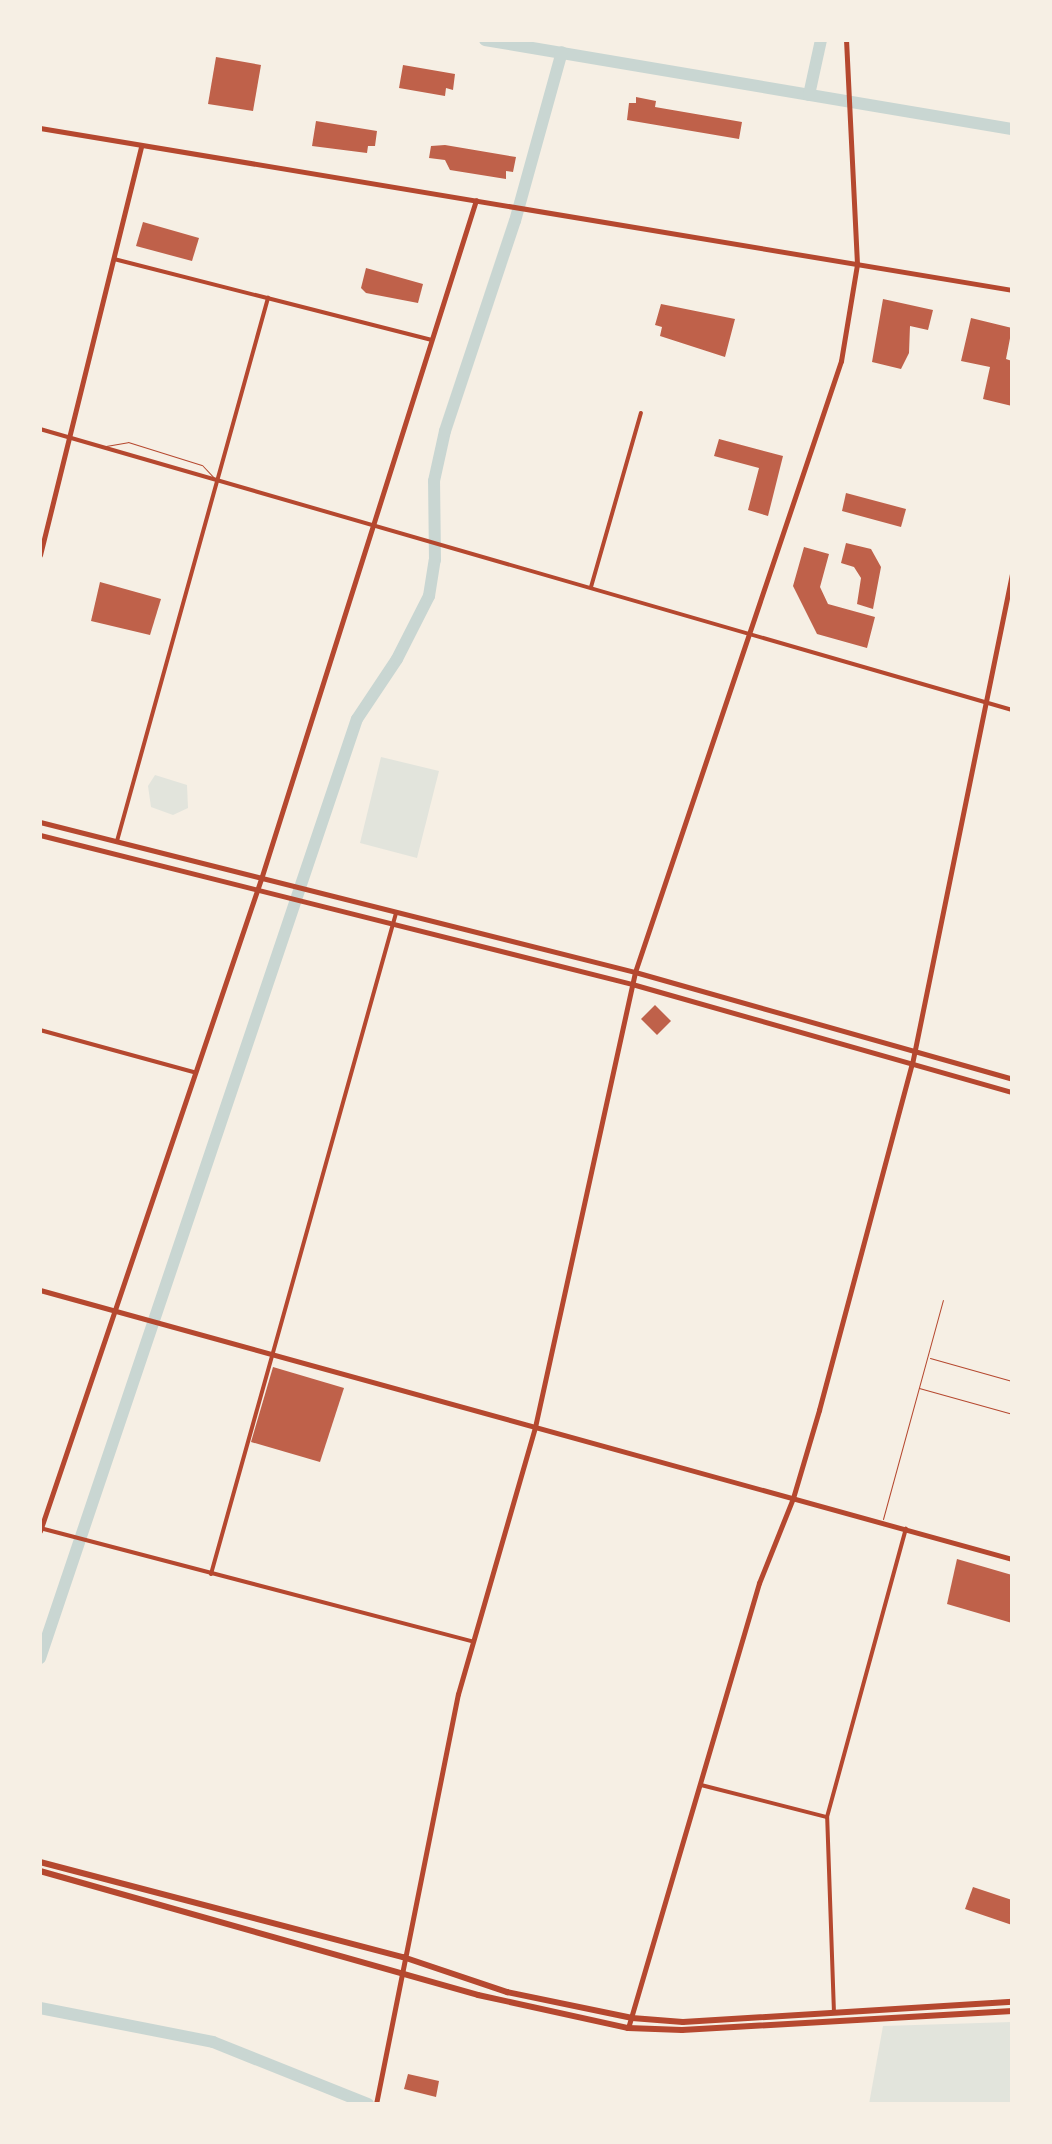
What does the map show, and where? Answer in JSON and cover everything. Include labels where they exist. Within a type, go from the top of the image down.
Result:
[{"type":"main road","points":[[40,1862],[403,1958],[507,1992],[632,2018],[682,2022],[1012,2002]]},
{"type":"main road","points":[[40,1871],[478,1995],[628,2028],[682,2030],[1012,2011]]},
{"type":"street","points":[[376,2104],[400,1971],[472,1641],[536,1428],[634,972],[841,361],[857,264],[846,40]]},
{"type":"street","points":[[40,128],[1012,290]]},
{"type":"street","points":[[40,555],[141,146]]},
{"type":"street","points":[[472,1641],[40,1529],[261,879],[476,200]]},
{"type":"street","points":[[114,259],[431,340]]},
{"type":"street","points":[[117,841],[268,298]]},
{"type":"street","points":[[591,587],[641,412]]},
{"type":"street","points":[[40,429],[1012,710]]},
{"type":"street","points":[[628,2028],[771,1546],[793,1498],[912,1064],[1012,574]]},
{"type":"street","points":[[40,822],[634,972],[1012,1079]]},
{"type":"street","points":[[40,835],[632,984],[1012,1092]]},
{"type":"street","points":[[211,1574],[396,913]]},
{"type":"street","points":[[40,1030],[194,1072]]},
{"type":"street","points":[[40,1290],[1012,1559]]},
{"type":"street","points":[[834,2021],[827,1818],[906,1529]]},
{"type":"street","points":[[698,1784],[827,1818]]},
{"type":"lane","points":[[102,447],[128,442],[202,465],[216,479]]},
{"type":"lane","points":[[882,1522],[943,1300]]},
{"type":"lane","points":[[927,1357],[1012,1381]]},
{"type":"lane","points":[[918,1388],[1012,1414]]},
{"type":"shaded area","points":[[381,757],[439,771],[417,858],[360,843]]},
{"type":"shaded area","points":[[155,775],[187,785],[188,808],[173,815],[151,807],[148,786]]},
{"type":"shaded area","points":[[1012,2022],[1012,2104],[869,2104],[883,2026]]},
{"type":"building","points":[[216,57],[261,65],[253,111],[208,104]]},
{"type":"building","points":[[403,65],[455,74],[453,90],[446,88],[445,96],[399,88]]},
{"type":"building","points":[[636,97],[656,101],[655,107],[742,122],[739,139],[627,120],[629,103],[636,103]]},
{"type":"building","points":[[316,121],[377,131],[375,146],[368,146],[367,153],[312,146]]},
{"type":"building","points":[[431,146],[516,157],[513,172],[506,171],[506,179],[450,170],[445,160],[429,158]]},
{"type":"building","points":[[143,222],[199,238],[192,261],[136,246]]},
{"type":"building","points":[[366,268],[423,284],[418,303],[366,293],[361,288]]},
{"type":"building","points":[[883,299],[933,310],[928,330],[910,326],[909,353],[901,369],[872,362]]},
{"type":"building","points":[[661,304],[735,319],[725,357],[660,336],[662,327],[655,325]]},
{"type":"building","points":[[971,318],[1012,328],[1006,359],[1012,361],[1012,406],[983,399],[990,367],[961,361]]},
{"type":"building","points":[[719,439],[783,456],[768,516],[748,510],[759,468],[714,456]]},
{"type":"building","points":[[846,493],[906,509],[901,527],[842,511]]},
{"type":"building","points":[[846,543],[871,549],[881,567],[873,609],[857,604],[861,578],[854,567],[841,563]]},
{"type":"building","points":[[804,547],[829,554],[820,587],[828,604],[875,617],[867,648],[817,634],[793,586]]},
{"type":"building","points":[[100,582],[161,599],[150,635],[91,621]]},
{"type":"building","points":[[655,1005],[671,1021],[657,1035],[641,1019]]},
{"type":"building","points":[[273,1367],[344,1388],[320,1462],[251,1442]]},
{"type":"building","points":[[957,1559],[1012,1575],[1012,1623],[947,1604]]},
{"type":"building","points":[[973,1887],[1012,1900],[1012,1925],[965,1909]]},
{"type":"building","points":[[408,2074],[439,2081],[436,2097],[404,2089]]},
{"type":"waterway","points":[[485,40],[1012,129]]},
{"type":"waterway","points":[[809,95],[821,40]]},
{"type":"waterway","points":[[40,1658],[357,719],[397,659],[429,596],[435,560],[434,481],[445,431],[515,221],[562,52]]},
{"type":"waterway","points":[[40,2008],[213,2042],[368,2104]]}]
